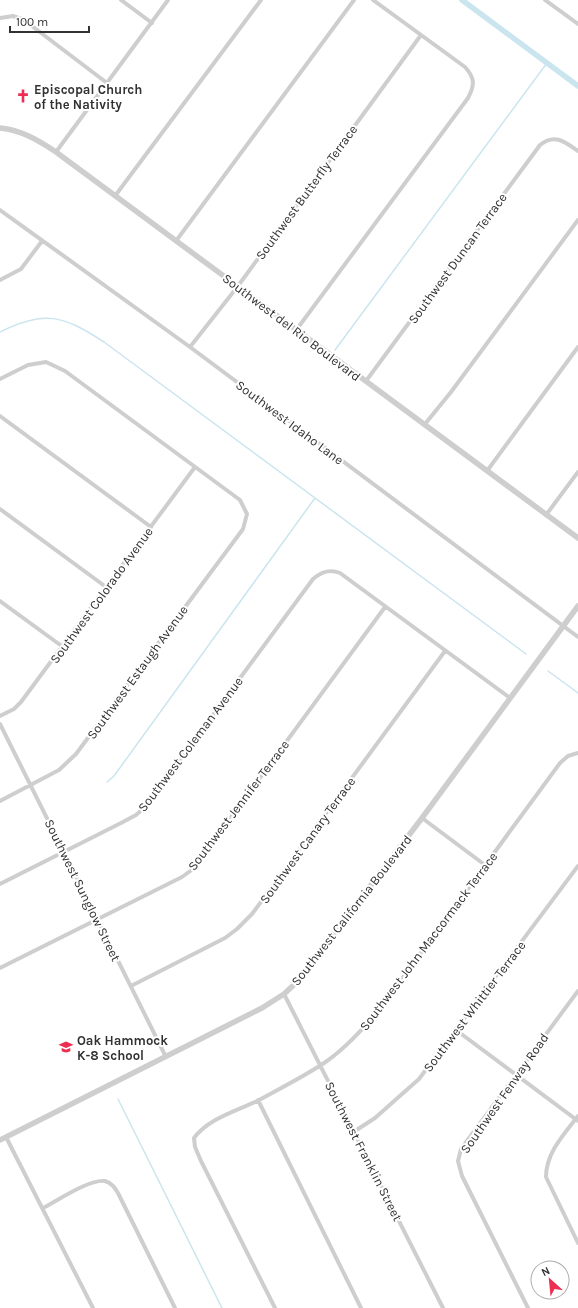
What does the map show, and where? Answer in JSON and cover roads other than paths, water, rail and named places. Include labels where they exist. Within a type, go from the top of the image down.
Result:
[{"type":"street","points":[[121,0],[152,23]]},
{"type":"street","points":[[56,152],[168,0]]},
{"type":"street","points":[[115,196],[261,0]]},
{"type":"street","points":[[176,241],[354,0]]},
{"type":"street","points":[[297,329],[468,98],[473,88],[474,81],[465,67],[373,0]]},
{"type":"street","points":[[545,0],[578,24]]},
{"type":"street","points":[[0,18],[13,16],[24,20],[107,83]]},
{"type":"street","name":"Southwest Butterfly Terrace","points":[[190,347],[238,286],[421,35]]},
{"type":"street","name":"Southwest del Rio Boulevard","points":[[0,128],[22,133],[38,140],[56,152],[578,538]]},
{"type":"street","name":"Southwest Duncan Terrace","points":[[366,381],[540,145],[552,139],[563,140],[578,151]]},
{"type":"street","name":"Southwest Idaho Lane","points":[[0,210],[190,347],[578,637]]},
{"type":"street","points":[[425,424],[451,392],[578,220]]},
{"type":"street","points":[[0,280],[21,269],[42,241]]},
{"type":"street","points":[[487,471],[578,347]]},
{"type":"street","points":[[0,380],[28,365],[46,362],[64,371],[195,467]]},
{"type":"street","points":[[0,416],[151,527]]},
{"type":"street","name":"Southwest Estaugh Avenue","points":[[0,801],[59,770],[76,754],[243,529],[247,514],[240,500],[195,467]]},
{"type":"street","name":"Southwest Colorado Avenue","points":[[0,716],[14,709],[21,702],[195,467]]},
{"type":"street","points":[[546,515],[578,472]]},
{"type":"street","points":[[0,509],[106,587]]},
{"type":"street","name":"Southwest Coleman Avenue","points":[[0,884],[131,818],[146,806],[313,579],[323,572],[332,571],[340,573],[385,607]]},
{"type":"street","points":[[0,601],[63,647]]},
{"type":"street","name":"Southwest California Boulevard","points":[[0,1140],[262,1008],[284,994],[298,982],[422,818],[578,606]]},
{"type":"street","points":[[385,607],[510,698]]},
{"type":"street","name":"Southwest Jennifer Terrace","points":[[0,968],[182,877],[193,869],[385,607]]},
{"type":"street","name":"Southwest Canary Terrace","points":[[131,986],[225,938],[237,929],[252,914],[445,651]]},
{"type":"street","name":"Southwest Sunglow Street","points":[[0,724],[166,1057]]},
{"type":"street","name":"Southwest John Maccormack Terrace","points":[[275,1308],[201,1161],[195,1147],[194,1138],[200,1130],[211,1122],[258,1100],[321,1065],[346,1045],[373,1017],[560,763],[568,756],[577,753]]},
{"type":"street","points":[[422,818],[485,865]]},
{"type":"street","name":"Southwest Whittier Terrace","points":[[355,1131],[381,1113],[419,1079],[578,866]]},
{"type":"street","name":"Southwest Fenway Road","points":[[528,1308],[462,1176],[458,1161],[461,1149],[578,991]]},
{"type":"street","name":"Southwest Franklin Street","points":[[284,994],[355,1131],[443,1308]]},
{"type":"street","points":[[456,1030],[577,1118],[551,1155],[546,1166],[546,1178],[578,1243]]},
{"type":"street","points":[[258,1100],[361,1308]]},
{"type":"street","points":[[6,1137],[92,1308]]},
{"type":"street","points":[[43,1208],[91,1183],[104,1181],[111,1184],[118,1193],[175,1308]]},
{"type":"waterway","points":[[462,0],[578,86]]},
{"type":"waterway","points":[[335,350],[547,63]]},
{"type":"waterway","points":[[0,332],[29,320],[41,318],[65,321],[90,333],[526,654]]},
{"type":"waterway","points":[[107,782],[114,776],[315,498]]},
{"type":"waterway","points":[[548,671],[578,693]]},
{"type":"waterway","points":[[118,1099],[222,1308]]},
{"type":"place","name":"Episcopal Church of the Nativity","points":[[23,96]]},
{"type":"place","name":"Oak Hammock K-8 School","points":[[66,1047]]}]
